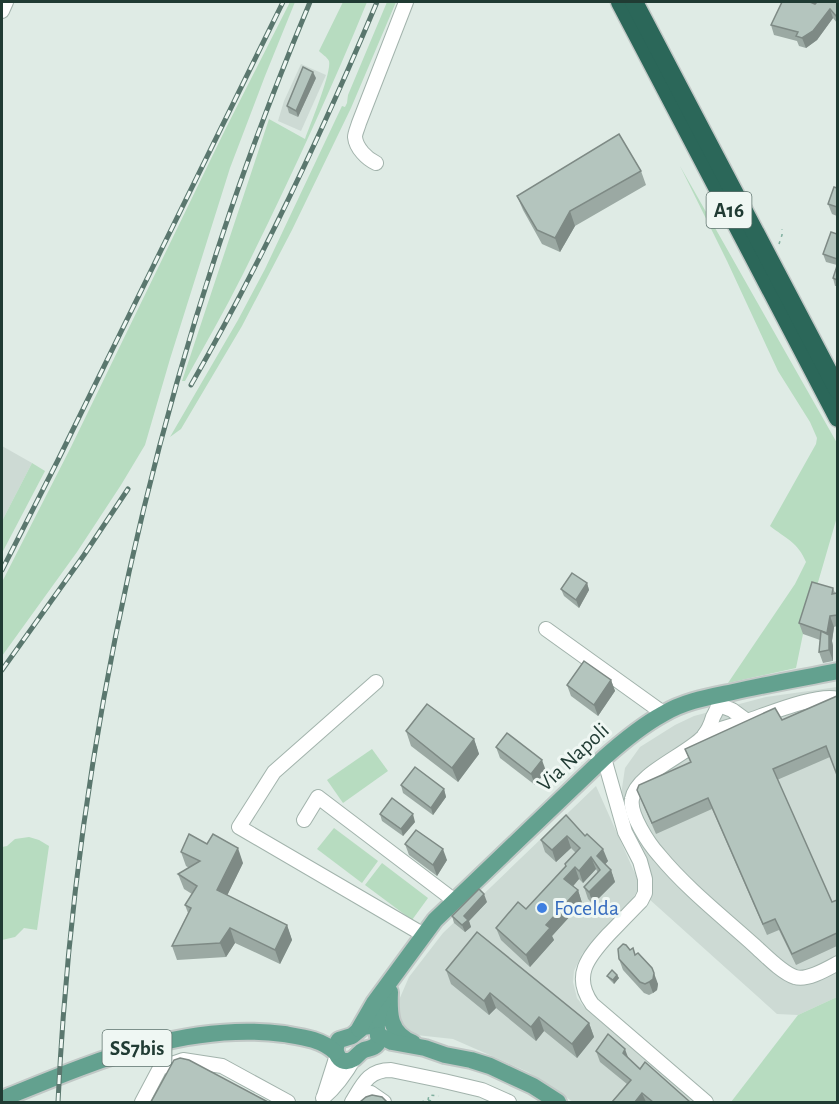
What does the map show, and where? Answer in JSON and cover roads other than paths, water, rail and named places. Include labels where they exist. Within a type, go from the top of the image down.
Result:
[{"type":"highway","name":"A16","points":[[620,2],[837,418]]},
{"type":"highway","name":"A16","points":[[634,2],[837,390]]},
{"type":"main road","name":"Via Napoli","points":[[336,1053],[339,1040],[353,1033],[435,920],[628,736],[663,713],[684,704],[718,700],[837,671]]},
{"type":"main road","name":"Via Napoli","points":[[370,1043],[379,1010],[394,979]]},
{"type":"main road","points":[[394,979],[390,1013],[394,1027],[408,1041],[511,1075],[558,1102]]},
{"type":"main road","points":[[336,1053],[345,1061],[353,1060],[370,1043],[371,1027],[363,1027],[353,1033]]},
{"type":"main road","name":"SS7bis","points":[[2,1099],[109,1057],[172,1040],[243,1031],[304,1037],[329,1046],[336,1053]]},
{"type":"main road","name":"SS7bis","points":[[304,1037],[353,1033]]},
{"type":"main road","points":[[370,1043],[392,1042],[425,1048]]},
{"type":"main road","points":[[370,1043],[422,1056],[445,1055]]},
{"type":"street","points":[[2,11],[6,2]]},
{"type":"street","points":[[376,163],[360,150],[355,138],[406,2]]},
{"type":"street","points":[[546,629],[663,713]]},
{"type":"street","points":[[376,682],[274,772],[239,827],[424,935]]},
{"type":"street","points":[[705,734],[816,699],[832,697],[837,699]]},
{"type":"street","points":[[747,721],[718,700],[705,734],[693,746],[647,777],[634,792],[631,800],[632,811],[658,854],[716,912],[781,969],[794,977],[804,978],[837,963]]},
{"type":"street","points":[[604,758],[625,832],[640,861],[645,879],[645,893],[641,901],[591,954],[583,972],[582,982],[586,996],[592,1004],[706,1102]]},
{"type":"street","points":[[304,819],[318,797],[455,900]]},
{"type":"street","name":"Via Napoli","points":[[322,1100],[370,1043]]},
{"type":"street","name":"Via Napoli","points":[[322,1100],[336,1053]]},
{"type":"street","points":[[142,1102],[160,1068],[183,1060],[222,1066],[288,1102]]},
{"type":"street","points":[[353,1100],[363,1083],[372,1074],[391,1070],[482,1090],[508,1102]]},
{"type":"street","points":[[353,1100],[371,1093],[384,1102]]},
{"type":"railway","points":[[2,570],[283,2]]},
{"type":"railway","points":[[58,1102],[65,992],[76,882],[110,664],[133,556],[159,448],[222,236],[264,118],[310,2]]},
{"type":"railway","points":[[191,385],[290,196],[377,2]]},
{"type":"railway","points":[[2,670],[128,489]]},
{"type":"place","name":"Focelda","points":[[542,908]]}]
